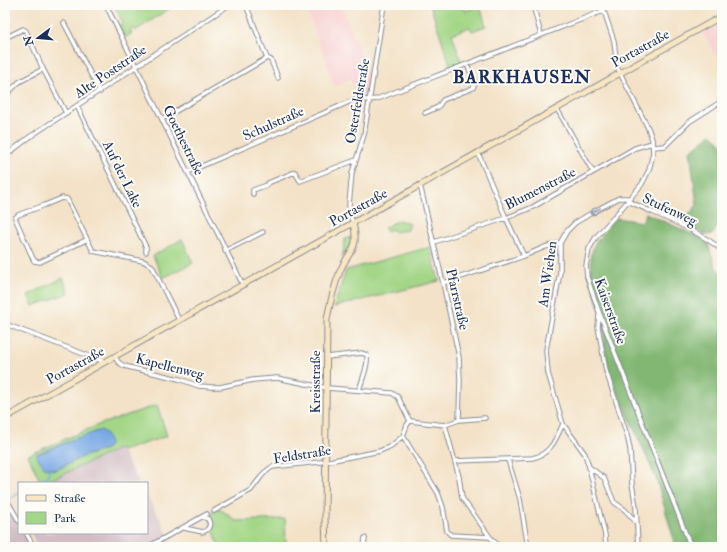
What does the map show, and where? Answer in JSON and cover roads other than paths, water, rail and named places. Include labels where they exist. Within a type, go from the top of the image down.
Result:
[{"type":"main road","name":"Portastraße","points":[[5,418],[722,16]]},
{"type":"main road","name":"Kreisstraße","points":[[326,547],[325,461],[327,326],[330,303],[341,269],[353,250],[356,239],[353,223]]},
{"type":"street","name":"Goethestraße","points":[[106,5],[225,251],[243,285]]},
{"type":"street","name":"Alte Poststraße","points":[[5,156],[31,136],[100,92],[229,5]]},
{"type":"street","points":[[246,5],[267,58],[271,60],[278,78]]},
{"type":"street","name":"Osterfeldstraße","points":[[353,223],[350,215],[349,204],[352,173],[364,135],[384,5]]},
{"type":"street","points":[[533,5],[541,35]]},
{"type":"street","name":"Kaiserstraße","points":[[602,5],[614,41],[616,62],[619,73],[646,123],[653,145],[652,159],[649,170],[642,184],[596,237],[589,249],[587,277],[599,312],[691,547]]},
{"type":"street","name":"Schulstraße","points":[[188,172],[356,99],[377,99],[603,11]]},
{"type":"street","points":[[64,23],[100,92]]},
{"type":"street","points":[[5,38],[23,29],[26,30],[43,69],[66,113]]},
{"type":"street","points":[[162,119],[267,58]]},
{"type":"street","points":[[425,113],[438,107],[443,100],[473,88],[475,83],[467,64]]},
{"type":"street","points":[[5,96],[19,82],[43,69]]},
{"type":"street","name":"Blumenstraße","points":[[434,242],[506,218],[533,207],[635,148],[653,145],[665,146],[689,122],[722,101]]},
{"type":"street","name":"Auf der Lake","points":[[77,106],[146,247],[146,252]]},
{"type":"street","points":[[557,109],[593,172]]},
{"type":"street","points":[[478,153],[524,256]]},
{"type":"street","points":[[253,194],[253,190],[267,185],[268,182],[295,172],[300,182],[356,160]]},
{"type":"street","name":"Pfarrstraße","points":[[420,185],[459,357],[459,420]]},
{"type":"street","points":[[86,240],[40,262],[36,262],[15,218],[18,215],[64,198],[67,199],[86,240],[93,251],[143,261],[152,266],[179,320]]},
{"type":"street","name":"Am Wiehen","points":[[563,424],[562,416],[548,373],[546,350],[560,272],[560,242],[567,231],[575,223],[619,198],[631,198]]},
{"type":"street","name":"Stufenweg","points":[[628,201],[697,233],[708,239],[722,250]]},
{"type":"street","points":[[225,251],[263,232]]},
{"type":"street","points":[[443,283],[524,256],[560,242]]},
{"type":"street","points":[[599,312],[598,327],[606,371],[627,435],[630,449],[632,484],[636,507],[638,547]]},
{"type":"street","points":[[5,324],[106,362]]},
{"type":"street","points":[[327,357],[362,353],[367,355],[368,360],[366,371],[362,377],[359,390]]},
{"type":"street","name":"Kapellenweg","points":[[115,357],[118,362],[124,366],[179,379],[199,386],[220,387],[253,380],[277,378],[327,388],[395,394],[410,421]]},
{"type":"street","points":[[485,418],[459,420],[445,425],[410,421],[403,436],[438,493],[443,507],[447,531],[451,535],[490,537]]},
{"type":"street","points":[[456,461],[508,460],[532,458],[544,454],[550,448],[563,424],[585,454],[605,535],[606,547]]},
{"type":"street","points":[[445,425],[456,461],[462,498],[499,547]]},
{"type":"street","name":"Feldstraße","points":[[214,511],[251,490],[264,472],[272,468],[325,461],[380,451],[391,446],[403,436]]},
{"type":"street","points":[[508,460],[520,499],[528,547]]},
{"type":"street","points":[[589,467],[596,470],[604,478],[614,502],[625,510],[637,523]]},
{"type":"street","points":[[5,496],[18,519]]},
{"type":"street","points":[[148,547],[207,514]]},
{"type":"street","points":[[183,528],[192,528],[203,532],[206,531],[209,528],[210,523],[208,519],[202,517]]},
{"type":"street","points":[[27,534],[34,547]]},
{"type":"street","points":[[364,547],[365,538]]},
{"type":"water","points":[[101,430],[105,433],[110,443],[106,449],[84,456],[56,470],[45,468],[36,455],[72,440]]},
{"type":"waterway","points":[[38,482],[47,477],[50,468]]},
{"type":"waterway","points":[[10,499],[18,494]]},
{"type":"district","name":"BARKHAUSEN","points":[[522,77]]}]
